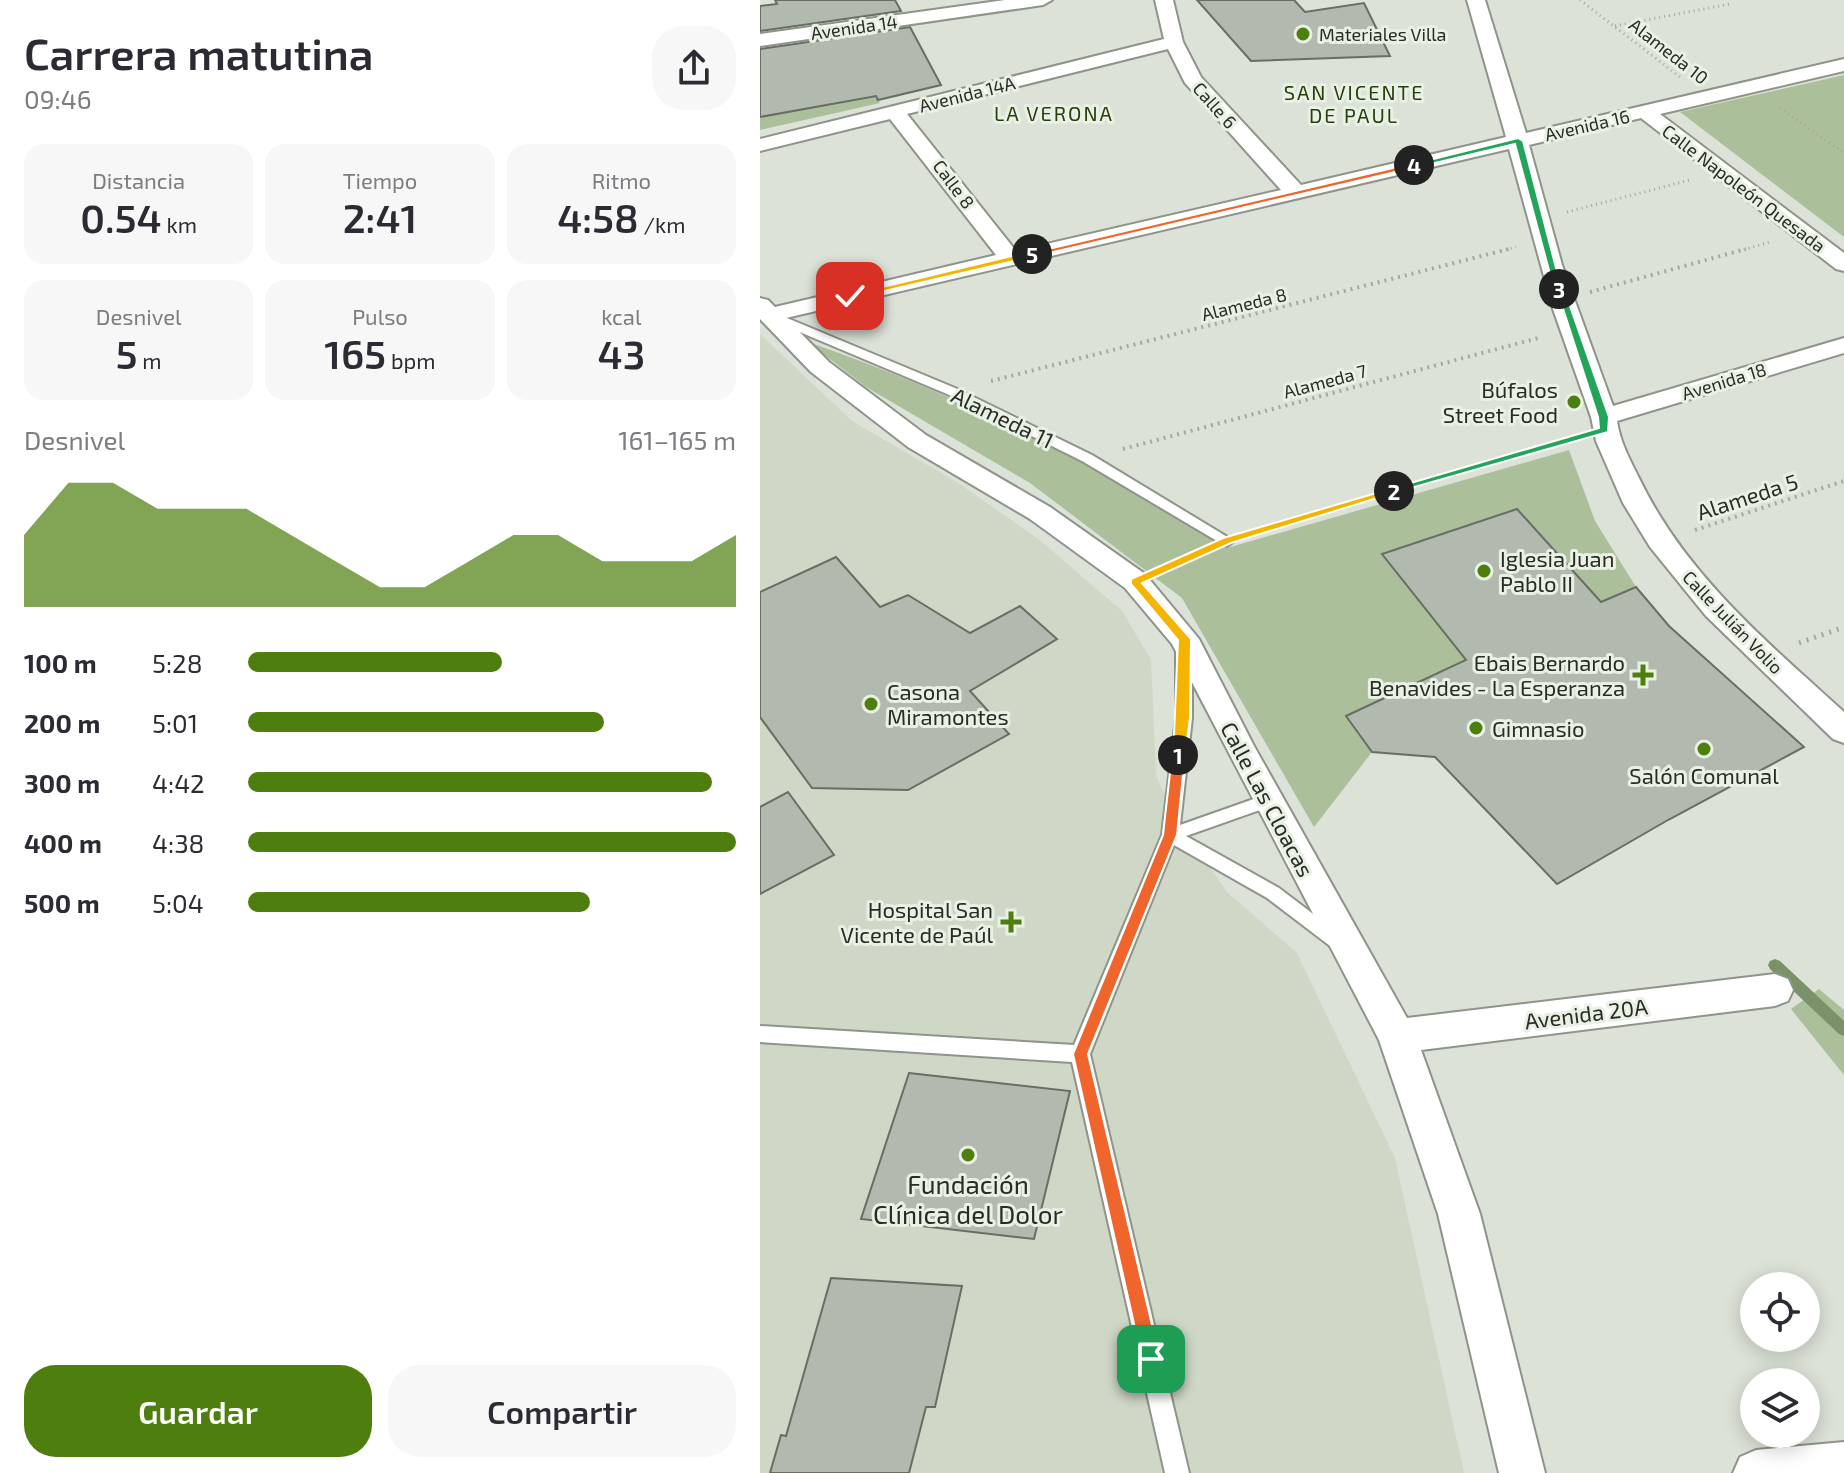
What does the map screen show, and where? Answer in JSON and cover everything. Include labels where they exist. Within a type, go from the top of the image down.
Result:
[{"type":"street","name":"Avenida 14","points":[[760,40],[947,7],[1043,0]]},
{"type":"street","name":"Calle 6","points":[[1164,0],[1174,42],[1192,79],[1296,193]]},
{"type":"street","name":"Calle Julián Volio","points":[[1476,0],[1495,55],[1571,330],[1628,487],[1660,542],[1700,593],[1844,731]]},
{"type":"street","name":"Avenida 14A","points":[[760,145],[1174,42]]},
{"type":"street","name":"Avenida 16","points":[[765,310],[1011,259],[1844,65]]},
{"type":"street","name":"Calle 8","points":[[895,112],[1011,259]]},
{"type":"street","name":"Calle Napoleón Quesada","points":[[1645,112],[1844,264]]},
{"type":"street","name":"Calle Las Cloacas","points":[[765,310],[820,367],[917,441],[1040,513],[1135,581],[1184,639],[1397,1036],[1459,1214],[1522,1473]]},
{"type":"street","name":"Avenida 18","points":[[1604,423],[1844,345]]},
{"type":"street","name":"Avenida 20A","points":[[1397,1036],[1775,990]]},
{"type":"street","points":[[1756,1473],[1844,1465]]},
{"type":"lane","name":"Alameda 11","points":[[765,310],[951,391],[1087,458],[1227,541]]},
{"type":"lane","points":[[1177,1473],[1080,1054],[1170,835],[1184,718],[1184,639]]},
{"type":"lane","points":[[1170,835],[1268,800]]},
{"type":"lane","points":[[1170,835],[1273,893],[1352,954]]},
{"type":"lane","points":[[760,1034],[1080,1054]]},
{"type":"path","name":"Alameda 10","points":[[1580,0],[1706,97]]},
{"type":"path","points":[[1614,26],[1730,4]]},
{"type":"path","points":[[1776,105],[1844,153]]},
{"type":"path","name":"Alameda 8","points":[[951,391],[1542,229],[1723,172]]},
{"type":"path","points":[[1562,300],[1803,233]]},
{"type":"path","name":"Alameda 7","points":[[1087,458],[1571,330]]},
{"type":"path","points":[[1135,581],[1227,541],[1604,423]]},
{"type":"path","name":"Alameda 5","points":[[1660,542],[1844,481]]},
{"type":"path","points":[[1764,655],[1844,627]]},
{"type":"shaded area","name":"Hospital San Vicente de Paúl","points":[[760,334],[852,421],[960,484],[1041,541],[1123,612],[1151,660],[1156,775],[1174,815],[1226,891],[1297,953],[1395,1158],[1464,1473],[760,1473]]},
{"type":"green space","points":[[844,42],[880,103],[760,130],[760,117],[816,106],[760,55]]},
{"type":"green space","points":[[1844,75],[1844,237],[1680,112]]},
{"type":"green space","points":[[808,342],[915,383],[1019,430],[1122,484],[1227,548],[1569,450],[1595,521],[1636,587],[1347,715],[1372,752],[1314,827],[1182,598],[1030,483],[866,387]],"holes":[[[1517,509],[1587,588],[1448,637],[1382,554]]]},
{"type":"green space","points":[[1819,989],[1844,1010],[1844,1075],[1791,1009]]},
{"type":"building","points":[[775,0],[895,0],[901,11],[760,31],[760,6],[777,4]]},
{"type":"building","name":"Materiales Villa","points":[[1197,0],[1294,0],[1305,12],[1364,3],[1390,56],[1251,61]]},
{"type":"building","points":[[910,27],[941,85],[878,100],[876,96],[760,117],[760,49]]},
{"type":"building","points":[[1517,509],[1601,602],[1636,587],[1669,626],[1804,747],[1557,884],[1435,757],[1372,752],[1346,716],[1466,660],[1382,554]]},
{"type":"building","name":"Casona Miramontes","points":[[836,557],[880,607],[908,595],[970,633],[1020,606],[1057,639],[970,691],[1009,734],[908,790],[812,788],[760,717],[760,592]]},
{"type":"building","points":[[788,792],[834,855],[760,894],[760,807]]},
{"type":"building","name":"Fundación Clínica del Dolor","points":[[909,1073],[1070,1091],[1034,1239],[861,1219]]},
{"type":"building","points":[[831,1278],[962,1286],[935,1407],[926,1407],[909,1473],[770,1473],[781,1435],[786,1436]]},
{"type":"waterway","points":[[1775,965],[1844,1030]]},
{"type":"place","name":"Materiales Villa","points":[[1303,34]]},
{"type":"place","name":"Búfalos Street Food","points":[[1574,402]]},
{"type":"place","name":"Iglesia Juan Pablo II","points":[[1484,571]]},
{"type":"place","name":"Ebais Bernardo Benavides - La Esperanza","points":[[1643,675]]},
{"type":"place","name":"Casona Miramontes","points":[[871,704]]},
{"type":"place","name":"Gimnasio","points":[[1476,728]]},
{"type":"place","name":"Salón Comunal","points":[[1704,749]]},
{"type":"place","name":"Hospital San Vicente de Paúl","points":[[1011,922]]},
{"type":"place","name":"Fundación Clínica del Dolor","points":[[968,1155]]},
{"type":"district","name":"SAN VICENTE DE PAUL","points":[[1354,104]]},
{"type":"district","name":"LA VERONA","points":[[1054,113]]},
{"type":"route","points":[[850,296],[1518,141],[1571,330],[1604,417],[1604,429],[1227,541],[1135,581],[1184,639],[1184,718],[1170,835],[1080,1054],[1151,1359]]}]
